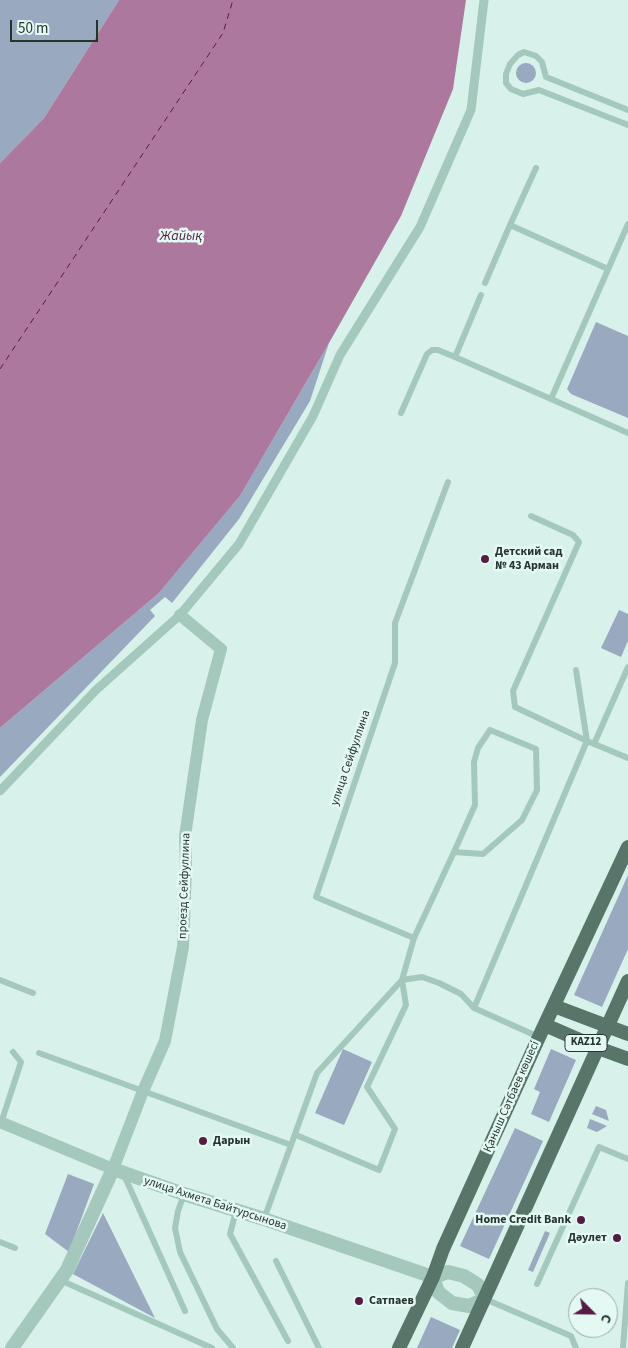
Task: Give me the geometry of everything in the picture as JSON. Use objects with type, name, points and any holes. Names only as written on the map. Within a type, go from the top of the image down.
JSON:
[{"type":"main road","name":"Қаныш Сәтбаев көшесі","points":[[399,1348],[433,1277],[542,1031],[628,847]]},
{"type":"main road","points":[[463,1348],[628,981]]},
{"type":"main road","name":"KAZ12","points":[[554,1006],[628,1034]]},
{"type":"main road","name":"KAZ12","points":[[542,1031],[628,1059]]},
{"type":"street","points":[[0,791],[96,690],[180,614],[239,544],[312,416],[340,355],[420,227],[471,110],[484,0]]},
{"type":"street","name":"проезд Сейфуллина","points":[[118,1171],[143,1091],[165,1041],[183,947],[186,869],[185,836],[202,720],[221,649],[180,614]]},
{"type":"street","name":"улица Ахмета Байтурсынова","points":[[1,1123],[118,1171],[433,1277]]},
{"type":"street","points":[[12,1348],[66,1270],[118,1171]]},
{"type":"street","points":[[448,1272],[464,1276],[478,1285],[485,1299],[470,1306],[452,1303],[438,1292],[433,1277],[448,1272]]},
{"type":"lane","points":[[628,110],[546,78],[542,62],[536,56],[524,52],[518,55],[510,64],[506,74],[506,83],[511,89],[523,94],[540,90],[628,125]]},
{"type":"lane","points":[[485,283],[536,168]]},
{"type":"lane","points":[[551,399],[628,224]]},
{"type":"lane","points":[[510,225],[608,269]]},
{"type":"lane","points":[[454,356],[480,295]]},
{"type":"lane","points":[[400,413],[427,354],[432,350],[438,350],[628,433]]},
{"type":"lane","name":"улица Сейфуллина","points":[[414,938],[316,897],[395,663],[395,623],[448,482]]},
{"type":"lane","points":[[531,516],[573,535],[579,542],[513,691],[515,707],[586,741],[628,758]]},
{"type":"lane","points":[[594,744],[628,668]]},
{"type":"lane","points":[[474,1008],[586,741],[576,670]]},
{"type":"lane","points":[[296,1135],[379,1170],[395,1129],[367,1087],[406,1005],[402,980],[414,938],[454,852],[476,805],[474,762],[478,748],[490,730],[536,749],[537,790],[522,820],[483,854],[454,852]]},
{"type":"lane","points":[[264,1220],[296,1135],[316,1073],[402,980],[422,977],[439,983],[461,994],[474,1008],[542,1031]]},
{"type":"lane","points":[[0,980],[33,993]]},
{"type":"lane","points":[[1,1123],[21,1062],[12,1052]]},
{"type":"lane","points":[[38,1053],[291,1145]]},
{"type":"lane","points":[[537,1284],[600,1147],[628,1159]]},
{"type":"lane","points":[[118,1171],[185,1311]]},
{"type":"lane","points":[[184,1194],[178,1211],[176,1228],[180,1252],[217,1329],[233,1348]]},
{"type":"lane","points":[[236,1211],[230,1234],[288,1341]]},
{"type":"lane","points":[[0,1242],[15,1248]]},
{"type":"lane","points":[[276,1261],[319,1348]]},
{"type":"lane","points":[[59,1280],[212,1348]]},
{"type":"lane","points":[[623,1348],[628,1284]]},
{"type":"lane","points":[[485,1299],[571,1336],[576,1348]]},
{"type":"shaded area","points":[[0,0],[119,0],[44,118],[0,163]]},
{"type":"shaded area","points":[[526,63],[533,66],[536,73],[533,80],[526,83],[519,80],[516,73],[519,66]]},
{"type":"shaded area","points":[[596,322],[628,336],[628,418],[571,394],[567,389]]},
{"type":"shaded area","points":[[329,343],[310,401],[239,519],[172,603],[165,597],[150,610],[155,616],[0,777],[0,728],[159,593],[240,496]]},
{"type":"shaded area","points":[[619,610],[628,614],[628,641],[621,657],[601,648]]},
{"type":"shaded area","points":[[628,875],[628,949],[602,1007],[574,995]]},
{"type":"shaded area","points":[[343,1049],[372,1062],[344,1125],[315,1113]]},
{"type":"shaded area","points":[[551,1049],[576,1060],[549,1122],[531,1114],[540,1092],[534,1089]]},
{"type":"shaded area","points":[[596,1106],[606,1110],[609,1121],[592,1114]]},
{"type":"shaded area","points":[[590,1119],[607,1126],[597,1132],[587,1128]]},
{"type":"shaded area","points":[[515,1128],[543,1141],[489,1259],[460,1246]]},
{"type":"shaded area","points":[[68,1174],[94,1184],[69,1252],[45,1234]]},
{"type":"shaded area","points":[[103,1213],[155,1318],[73,1274]]},
{"type":"shaded area","points":[[545,1231],[550,1233],[533,1272],[528,1270]]},
{"type":"shaded area","points":[[431,1317],[460,1330],[452,1348],[417,1348]]},
{"type":"water","name":"Жайық","points":[[119,0],[466,0],[453,89],[401,216],[240,496],[159,593],[0,728],[0,163],[44,118]]},
{"type":"ferry route","points":[[0,369],[223,33],[233,0]]},
{"type":"place","name":"Детский сад № 43 Арман","points":[[485,559]]},
{"type":"place","name":"Дарын","points":[[203,1141]]},
{"type":"place","name":"Home Credit Bank","points":[[581,1220]]},
{"type":"place","name":"Дәулет","points":[[617,1238]]},
{"type":"place","name":"Сатпаев","points":[[359,1301]]}]
